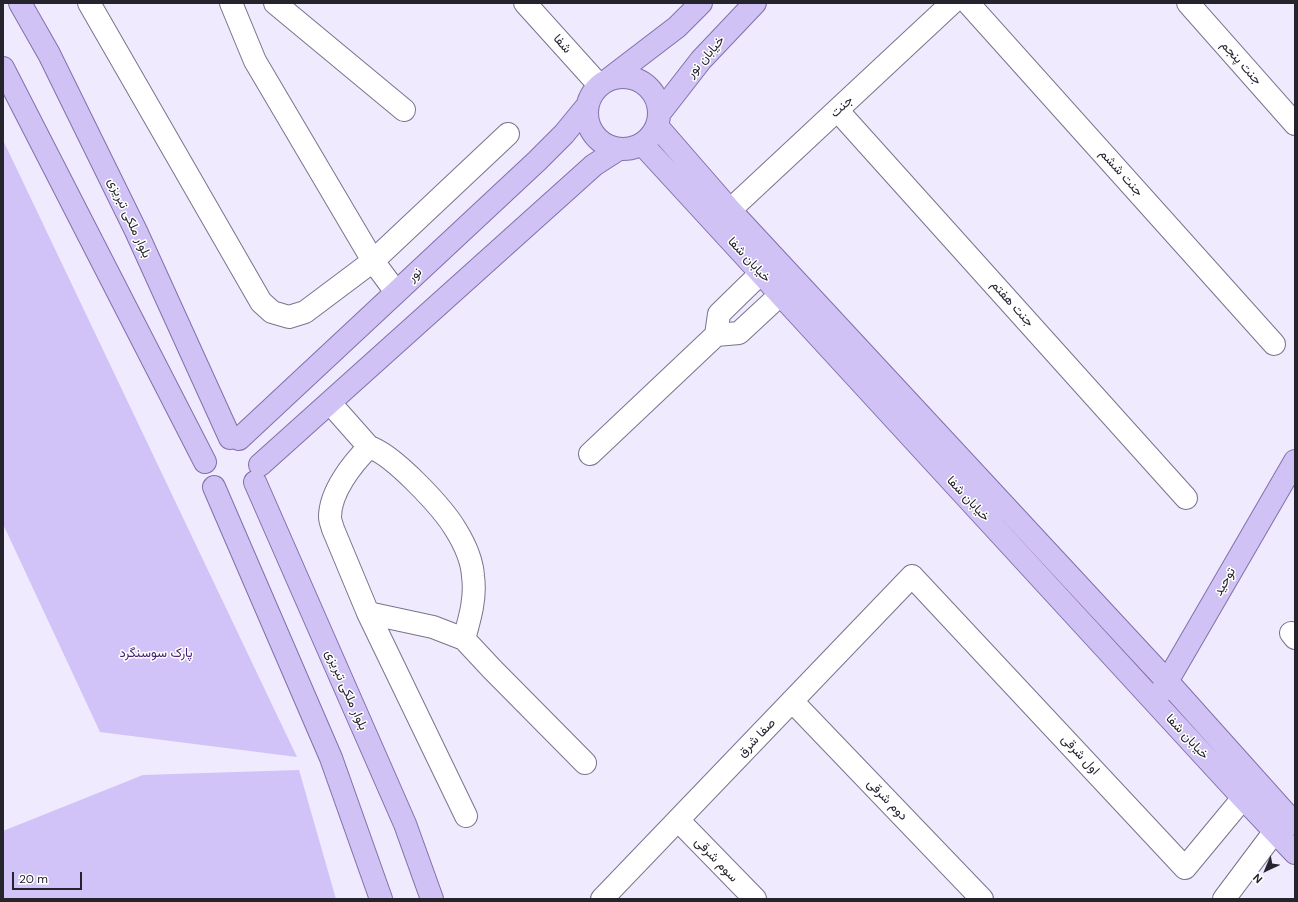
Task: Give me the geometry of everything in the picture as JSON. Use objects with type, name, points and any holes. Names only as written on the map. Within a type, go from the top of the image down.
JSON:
[{"type":"main road","name":"بلوار ملکى تبریزى","points":[[20,3],[49,54],[136,231],[234,439]]},
{"type":"main road","points":[[604,82],[621,76],[633,78],[644,83],[652,92],[658,102],[658,120],[651,136],[642,144],[631,149],[619,149],[607,146],[597,139],[590,129],[587,118],[587,106],[591,94],[604,82],[677,27],[701,3]]},
{"type":"main road","name":"خیابان نور","points":[[658,120],[701,60],[755,3]]},
{"type":"main road","points":[[3,68],[205,462]]},
{"type":"main road","name":"نور","points":[[234,439],[396,292],[537,161],[564,134],[587,106]]},
{"type":"main road","name":"خیابان شفا","points":[[658,120],[730,210],[1167,681],[1285,827],[1295,853]]},
{"type":"main road","name":"خیابان شفا","points":[[642,144],[1243,798],[1285,827]]},
{"type":"main road","points":[[214,487],[222,492],[231,494],[240,493],[248,489],[257,474],[330,403],[594,165],[619,149]]},
{"type":"main road","points":[[257,474],[258,456],[254,449],[247,443],[234,439],[221,441],[213,446],[208,453],[205,462],[205,471],[208,479],[214,487],[331,758],[381,899]]},
{"type":"main road","name":"توحید","points":[[1155,702],[1295,461]]},
{"type":"main road","name":"بلوار ملکى تبریزى","points":[[257,474],[405,824],[432,899]]},
{"type":"street","points":[[89,3],[261,302],[272,312],[289,317],[305,312],[373,261],[508,134]]},
{"type":"street","points":[[231,3],[255,62],[373,261],[396,292]]},
{"type":"street","points":[[275,3],[404,110]]},
{"type":"street","name":"شفا","points":[[525,3],[604,82]]},
{"type":"street","name":"جنت","points":[[730,210],[952,3]]},
{"type":"street","name":"جنت ششم","points":[[968,3],[1274,344]]},
{"type":"street","name":"جنت پنجم","points":[[1188,3],[1295,124]]},
{"type":"street","name":"جنت هفتم","points":[[838,110],[1186,498]]},
{"type":"street","points":[[716,335],[719,314],[761,273]]},
{"type":"street","points":[[590,454],[716,335],[739,332],[781,294]]},
{"type":"street","points":[[330,403],[368,447],[375,449],[389,458],[427,494],[459,535],[467,552],[474,576],[474,603],[464,639]]},
{"type":"street","points":[[368,447],[352,465],[342,480],[332,506],[330,518],[368,613],[466,816]]},
{"type":"street","name":"صفا شرق","points":[[602,899],[912,576]]},
{"type":"street","name":"اول شرقی","points":[[912,576],[1185,868],[1243,798]]},
{"type":"street","points":[[368,613],[433,626],[464,639],[492,670],[585,763]]},
{"type":"street","name":"دوم شرقی","points":[[792,701],[982,899]]},
{"type":"street","name":"سوم شرقی","points":[[678,820],[755,899]]},
{"type":"street","points":[[1224,899],[1285,827]]},
{"type":"green space","name":"پارک سوسنگرد","points":[[3,140],[297,757],[100,732],[3,524]]},
{"type":"green space","points":[[299,770],[336,899],[3,899],[3,831],[143,775]]}]
